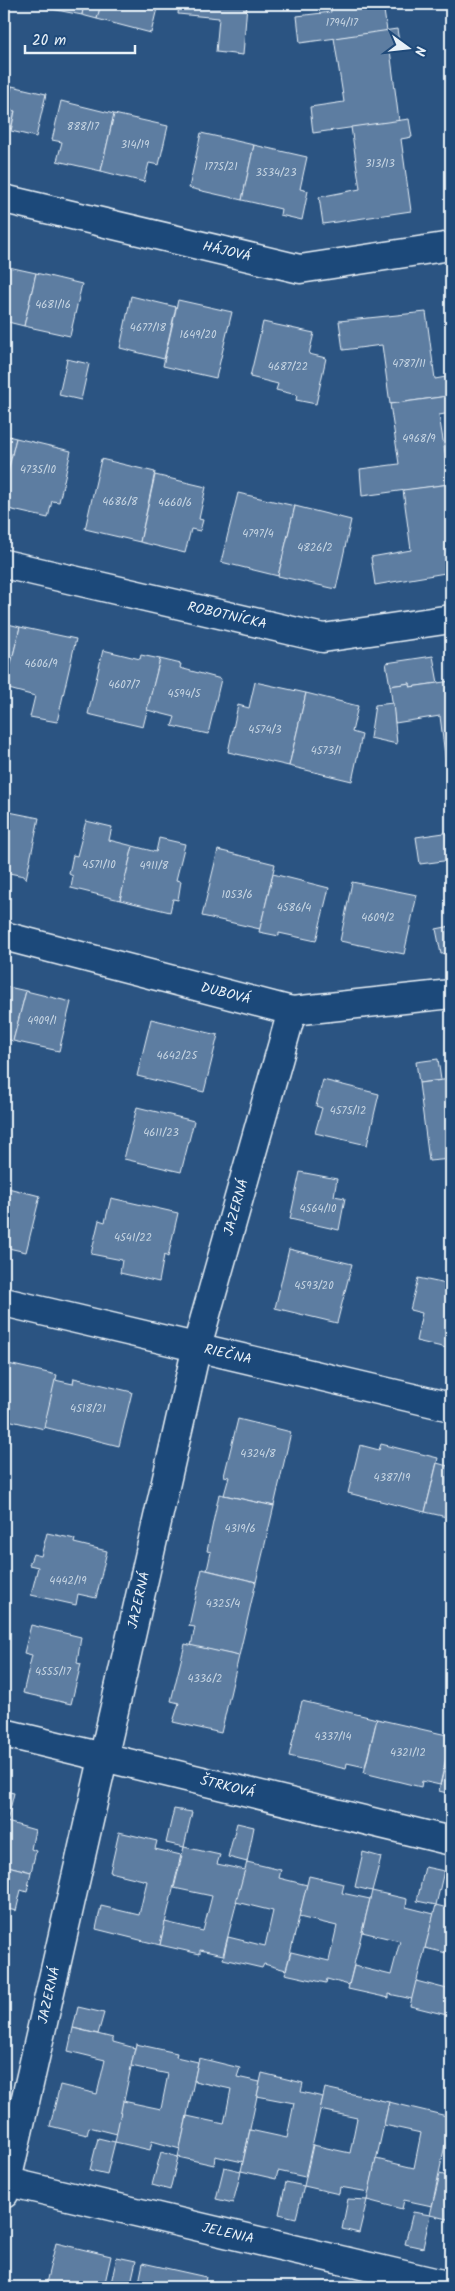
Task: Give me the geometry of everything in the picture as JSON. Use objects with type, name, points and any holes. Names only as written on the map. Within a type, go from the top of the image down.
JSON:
[{"type":"street","name":"HÁJOVÁ","points":[[4,199],[300,269],[451,246]]},
{"type":"street","name":"ROBOTNÍCKA","points":[[4,564],[322,638],[451,619]]},
{"type":"street","name":"DUBOVÁ","points":[[4,936],[292,1011],[451,994]]},
{"type":"street","name":"JAZERNÁ","points":[[5,2185],[197,1346],[292,1011]]},
{"type":"street","name":"RIEČNA","points":[[4,1302],[197,1346],[451,1408]]},
{"type":"street","name":"ŠTRKOVÁ","points":[[4,1733],[451,1841]]},
{"type":"street","name":"JELENIA","points":[[5,2185],[451,2286]]},
{"type":"building","points":[[26,4],[84,4],[82,15]]},
{"type":"building","points":[[84,4],[101,4],[97,19],[82,15]]},
{"type":"building","points":[[101,4],[158,4],[151,33],[97,19]]},
{"type":"building","points":[[179,4],[247,4],[243,55],[216,52],[219,18],[178,14]]},
{"type":"building","points":[[330,4],[383,4],[387,31],[300,43],[297,16],[331,12]]},
{"type":"building","points":[[397,29],[400,48],[390,50],[399,121],[313,133],[310,107],[344,102],[334,38]]},
{"type":"building","points":[[4,84],[12,86],[6,109],[15,111],[11,129],[4,127]]},
{"type":"building","points":[[12,86],[46,94],[36,137],[11,131],[15,111],[6,109]]},
{"type":"building","points":[[61,101],[114,114],[101,171],[57,161],[62,142],[52,140]]},
{"type":"building","points":[[114,114],[168,126],[159,165],[149,163],[144,182],[101,171]]},
{"type":"building","points":[[409,119],[412,137],[401,139],[411,211],[323,224],[319,197],[360,189],[351,127]]},
{"type":"building","points":[[201,133],[254,145],[242,200],[189,188]]},
{"type":"building","points":[[254,145],[307,157],[300,189],[308,191],[302,220],[280,215],[281,209],[242,200]]},
{"type":"building","points":[[4,266],[36,273],[24,326],[4,321]]},
{"type":"building","points":[[36,273],[82,284],[70,336],[24,326]]},
{"type":"building","points":[[131,296],[176,307],[164,359],[120,348]]},
{"type":"building","points":[[178,300],[232,312],[216,378],[163,366]]},
{"type":"building","points":[[426,312],[435,379],[446,377],[448,396],[390,404],[382,345],[343,350],[339,321]]},
{"type":"building","points":[[263,322],[314,333],[309,354],[326,358],[316,404],[296,400],[297,395],[276,390],[278,384],[250,377]]},
{"type":"building","points":[[67,359],[89,364],[81,400],[59,395]]},
{"type":"building","points":[[448,396],[451,413],[439,415],[450,484],[362,496],[360,469],[399,464],[390,404]]},
{"type":"building","points":[[4,435],[16,438],[4,488]]},
{"type":"building","points":[[16,438],[71,451],[59,502],[52,501],[48,518],[4,508],[4,488]]},
{"type":"building","points":[[101,459],[155,472],[140,542],[85,529]]},
{"type":"building","points":[[155,475],[206,487],[199,519],[203,520],[200,531],[191,529],[185,553],[140,542]]},
{"type":"building","points":[[450,484],[451,572],[375,585],[371,557],[411,550],[403,490]]},
{"type":"building","points":[[238,493],[295,506],[278,576],[221,562]]},
{"type":"building","points":[[295,506],[351,520],[336,589],[278,576]]},
{"type":"building","points":[[4,623],[20,627],[5,688],[4,688]]},
{"type":"building","points":[[20,627],[76,639],[57,722],[30,717],[35,696],[5,688]]},
{"type":"building","points":[[103,650],[140,659],[141,655],[160,659],[143,727],[88,714]]},
{"type":"building","points":[[433,656],[438,683],[410,687],[410,683],[390,686],[386,663]]},
{"type":"building","points":[[160,659],[181,664],[180,668],[221,679],[208,734],[172,726],[175,717],[147,710]]},
{"type":"building","points":[[451,681],[451,770],[447,771],[440,716],[395,723],[390,686],[410,683],[410,687]]},
{"type":"building","points":[[255,682],[306,693],[289,766],[228,752],[238,705],[249,708]]},
{"type":"building","points":[[306,693],[358,706],[352,732],[362,735],[352,781],[289,766]]},
{"type":"building","points":[[393,703],[397,744],[370,738],[375,705]]},
{"type":"building","points":[[4,811],[39,818],[26,879],[24,876],[4,872]]},
{"type":"building","points":[[86,821],[112,827],[109,840],[133,846],[120,900],[71,888],[73,876],[69,874],[73,855],[77,856]]},
{"type":"building","points":[[451,832],[451,860],[420,864],[416,837]]},
{"type":"building","points":[[159,838],[185,844],[176,880],[181,881],[178,900],[173,899],[170,912],[120,900],[133,846],[156,852]]},
{"type":"building","points":[[218,850],[275,864],[260,929],[202,916]]},
{"type":"building","points":[[273,874],[329,888],[316,941],[279,933],[279,936],[259,932]]},
{"type":"building","points":[[352,882],[417,895],[404,954],[340,941]]},
{"type":"building","points":[[451,926],[451,953],[441,954],[436,929]]},
{"type":"building","points":[[4,986],[26,991],[13,1041],[4,1038]]},
{"type":"building","points":[[26,991],[71,1002],[59,1051],[13,1041]]},
{"type":"building","points":[[151,1019],[218,1035],[204,1092],[137,1076]]},
{"type":"building","points":[[438,1059],[441,1080],[419,1083],[416,1062]]},
{"type":"building","points":[[451,1079],[451,1159],[429,1161],[419,1083]]},
{"type":"building","points":[[323,1080],[379,1094],[367,1145],[315,1133],[322,1108],[316,1106]]},
{"type":"building","points":[[137,1107],[194,1121],[181,1172],[124,1159]]},
{"type":"building","points":[[300,1172],[337,1179],[334,1196],[345,1198],[339,1230],[290,1219]]},
{"type":"building","points":[[4,1187],[40,1196],[26,1252],[4,1247]]},
{"type":"building","points":[[111,1198],[178,1213],[168,1257],[164,1255],[159,1282],[120,1273],[122,1260],[91,1254],[99,1220],[105,1222]]},
{"type":"building","points":[[289,1249],[352,1264],[337,1323],[275,1308]]},
{"type":"building","points":[[418,1278],[451,1285],[451,1349],[416,1341],[422,1313],[410,1310]]},
{"type":"building","points":[[4,1363],[57,1375],[44,1429],[4,1419]]},
{"type":"building","points":[[74,1378],[132,1392],[119,1446],[44,1427],[55,1380],[73,1384]]},
{"type":"building","points":[[238,1419],[291,1432],[274,1506],[224,1495],[229,1477],[224,1476]]},
{"type":"building","points":[[381,1444],[438,1458],[425,1512],[348,1493],[360,1445],[379,1450]]},
{"type":"building","points":[[437,1463],[451,1467],[451,1518],[425,1512]]},
{"type":"building","points":[[219,1494],[274,1506],[256,1582],[207,1570],[211,1552],[207,1551]]},
{"type":"building","points":[[47,1533],[75,1539],[74,1543],[107,1551],[96,1598],[78,1594],[76,1605],[31,1595],[38,1567],[29,1565],[33,1554],[41,1556]]},
{"type":"building","points":[[202,1569],[256,1582],[239,1656],[191,1646],[195,1627],[189,1626]]},
{"type":"building","points":[[31,1625],[81,1637],[77,1663],[81,1664],[71,1704],[23,1693],[32,1655],[24,1653]]},
{"type":"building","points":[[185,1644],[239,1656],[221,1733],[173,1722],[179,1703],[171,1701]]},
{"type":"building","points":[[302,1701],[377,1719],[365,1767],[347,1763],[346,1769],[289,1756]]},
{"type":"building","points":[[377,1719],[451,1736],[440,1785],[422,1781],[421,1787],[364,1773]]},
{"type":"building","points":[[451,1740],[451,1794],[439,1791]]},
{"type":"building","points":[[4,1791],[14,1793],[7,1822],[35,1830],[31,1849],[36,1851],[31,1872],[4,1865]]},
{"type":"building","points":[[174,1809],[192,1812],[184,1847],[166,1843]]},
{"type":"building","points":[[237,1823],[254,1827],[247,1862],[228,1857]]},
{"type":"building","points":[[119,1832],[157,1841],[155,1849],[181,1855],[160,1945],[96,1929],[101,1906],[139,1915],[147,1881],[110,1872]]},
{"type":"building","points":[[184,1847],[220,1855],[217,1864],[245,1870],[223,1955],[200,1950],[200,1954],[160,1945],[165,1922],[203,1931],[212,1896],[174,1888]]},
{"type":"building","points":[[363,1852],[381,1857],[372,1891],[355,1887]]},
{"type":"building","points":[[247,1862],[281,1870],[279,1878],[307,1885],[286,1970],[264,1964],[262,1968],[223,1959],[228,1937],[265,1946],[273,1911],[236,1902]]},
{"type":"building","points":[[4,1865],[31,1872],[27,1892],[21,1890],[16,1911],[4,1908]]},
{"type":"building","points":[[425,1867],[444,1871],[436,1905],[417,1901]]},
{"type":"building","points":[[309,1876],[344,1884],[342,1893],[370,1899],[349,1985],[327,1979],[326,1983],[285,1974],[291,1952],[329,1961],[337,1926],[299,1917]]},
{"type":"building","points":[[372,1891],[407,1899],[406,1907],[434,1914],[412,1999],[389,1994],[389,1998],[348,1989],[354,1966],[391,1975],[400,1941],[362,1932]]},
{"type":"building","points":[[436,1905],[451,1909],[451,1954],[425,1948]]},
{"type":"building","points":[[416,1981],[451,1990],[451,2016],[410,2006]]},
{"type":"building","points":[[78,2007],[104,2013],[98,2034],[73,2028]]},
{"type":"building","points":[[73,2028],[113,2038],[113,2042],[135,2048],[117,2134],[89,2127],[87,2135],[50,2126],[60,2085],[97,2094],[105,2060],[68,2051]]},
{"type":"building","points":[[136,2044],[177,2053],[176,2057],[198,2062],[180,2149],[152,2141],[150,2150],[115,2142],[123,2101],[161,2109],[168,2074],[131,2066]]},
{"type":"building","points":[[199,2058],[240,2068],[237,2077],[260,2082],[243,2162],[215,2156],[214,2165],[178,2157],[187,2116],[224,2124],[231,2089],[194,2081]]},
{"type":"building","points":[[262,2073],[303,2083],[301,2092],[323,2097],[305,2177],[278,2171],[276,2179],[241,2171],[250,2130],[287,2138],[294,2103],[257,2096]]},
{"type":"building","points":[[325,2088],[389,2102],[369,2192],[340,2187],[339,2194],[304,2186],[313,2145],[350,2153],[357,2118],[320,2110]]},
{"type":"building","points":[[389,2102],[451,2117],[432,2206],[404,2200],[402,2209],[367,2200],[376,2159],[414,2168],[421,2133],[384,2125]]},
{"type":"building","points":[[98,2138],[115,2142],[107,2174],[90,2170]]},
{"type":"building","points":[[161,2152],[178,2157],[170,2190],[152,2185]]},
{"type":"building","points":[[224,2167],[241,2171],[233,2203],[216,2199]]},
{"type":"building","points":[[440,2174],[451,2177],[451,2220],[430,2215]]},
{"type":"building","points":[[286,2182],[304,2186],[296,2218],[279,2214]]},
{"type":"building","points":[[348,2199],[367,2200],[359,2233],[342,2229]]},
{"type":"building","points":[[413,2212],[430,2215],[423,2248],[405,2244]]},
{"type":"building","points":[[56,2243],[111,2256],[104,2287],[45,2287]]},
{"type":"building","points":[[117,2257],[136,2261],[130,2287],[110,2287]]},
{"type":"building","points":[[143,2263],[206,2277],[204,2287],[138,2287]]}]
